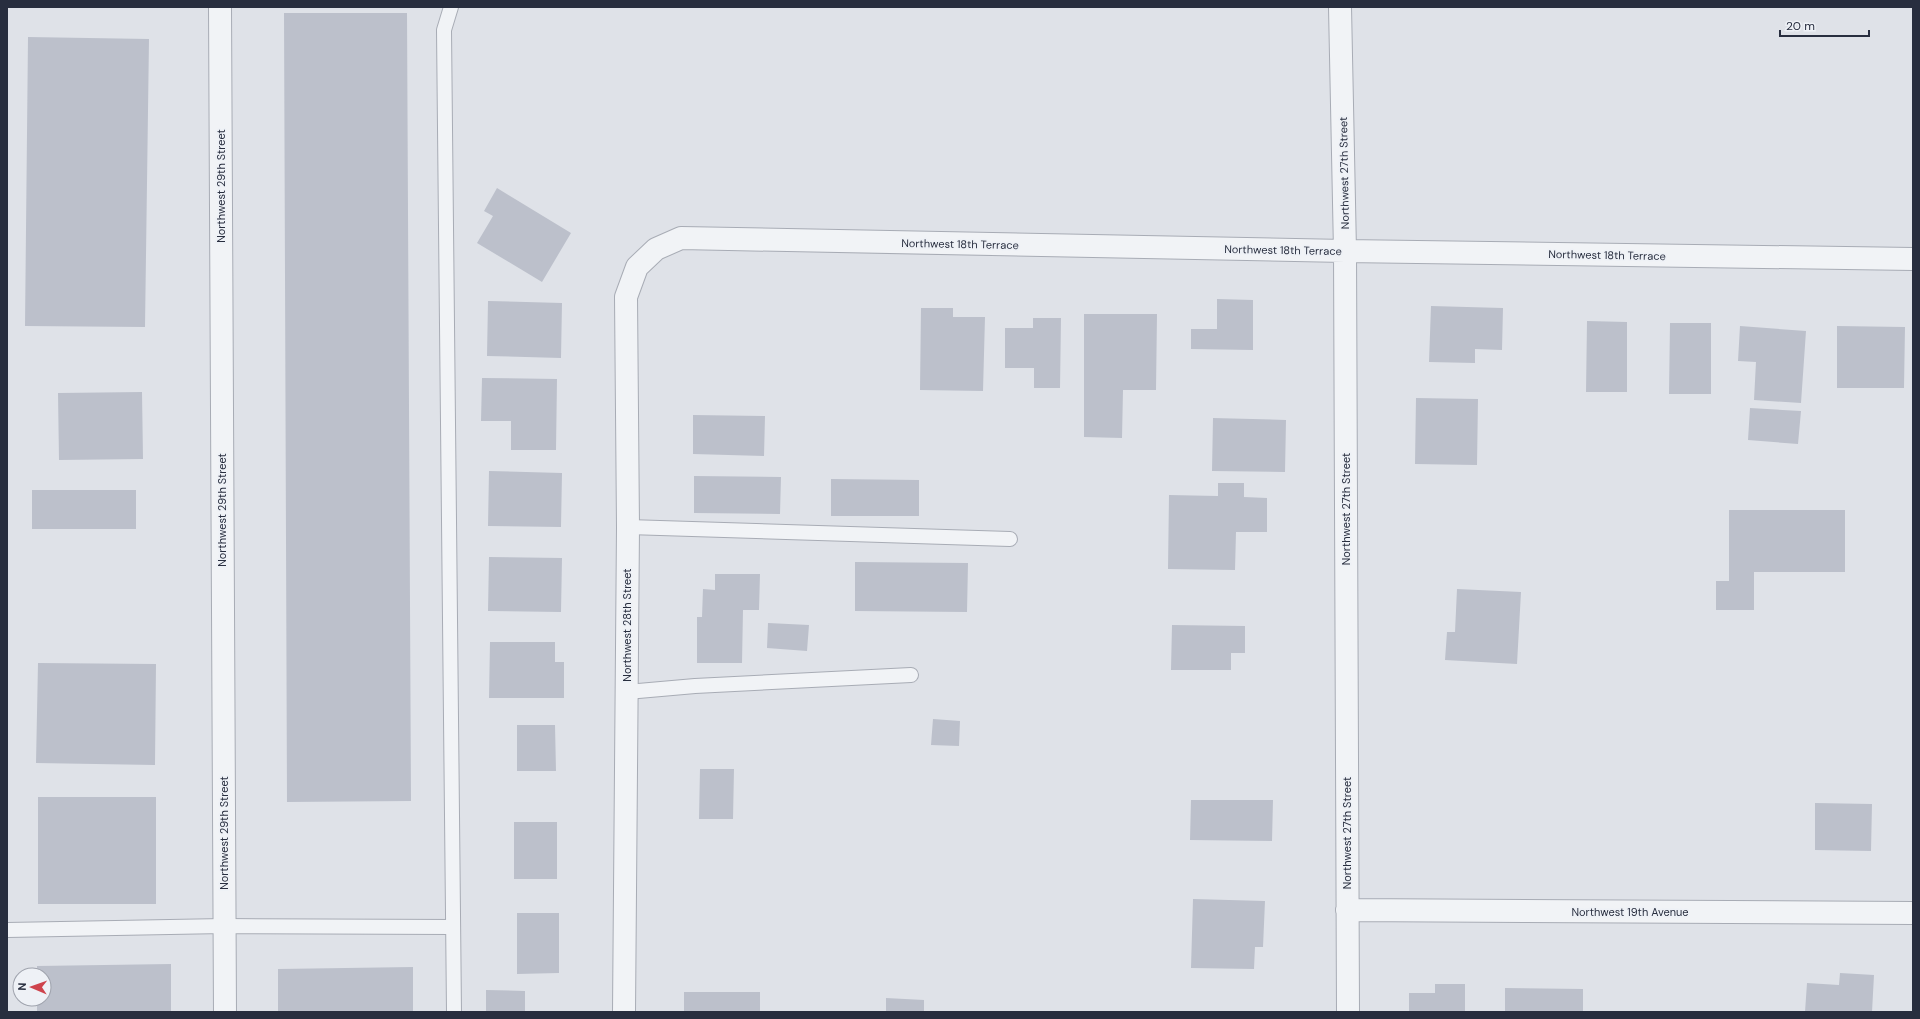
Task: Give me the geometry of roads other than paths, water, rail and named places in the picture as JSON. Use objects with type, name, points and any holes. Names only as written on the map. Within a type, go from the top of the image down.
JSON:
[{"type":"street","name":"Northwest 29th Street","points":[[220,7],[225,1012]]},
{"type":"street","name":"Northwest 27th Street","points":[[1340,7],[1345,251],[1348,1012]]},
{"type":"street","name":"Northwest 18th Terrace","points":[[656,249],[681,238],[1345,251],[1913,259]]},
{"type":"street","name":"Northwest 28th Street","points":[[624,1012],[628,527],[626,297],[637,267],[656,249]]},
{"type":"street","name":"Northwest 19th Avenue","points":[[1347,910],[1913,913]]},
{"type":"lane","points":[[451,7],[444,30],[454,1012]]},
{"type":"lane","points":[[628,527],[1010,539]]},
{"type":"lane","points":[[627,692],[695,686],[911,675]]},
{"type":"lane","points":[[7,930],[224,926],[453,927]]}]
